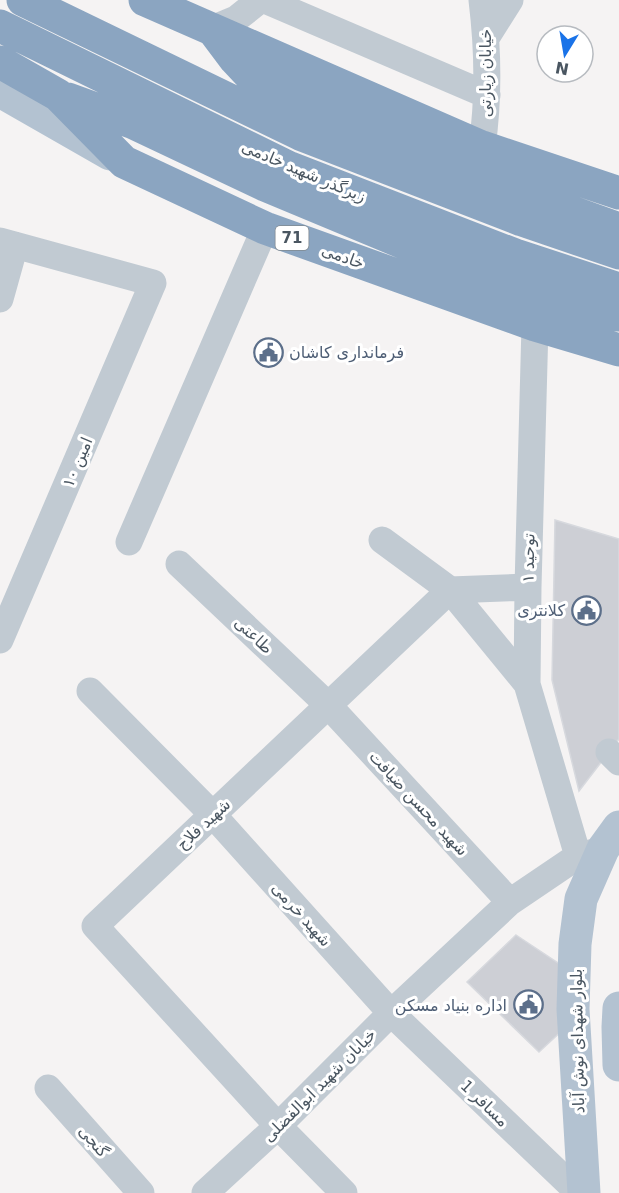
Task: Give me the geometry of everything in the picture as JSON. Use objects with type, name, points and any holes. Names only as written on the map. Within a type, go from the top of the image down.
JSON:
[{"type":"highway","name":"زیرگذر شهید خادمی","points":[[23,0],[300,134],[522,220],[619,253]]},
{"type":"highway","points":[[145,0],[482,147],[619,193]]},
{"type":"highway","name":"زیرگذر شهید خادمی","points":[[0,26],[290,168],[514,255],[619,289]]},
{"type":"highway","points":[[212,29],[250,75],[378,136],[519,193],[619,229]]},
{"type":"highway","name":"خادمی","points":[[0,62],[58,95],[124,162],[265,228],[535,325],[619,350]]},
{"type":"highway","points":[[58,95],[134,123],[265,185],[469,270],[588,313],[619,315]]},
{"type":"main road","points":[[0,91],[124,162]]},
{"type":"main road","name":"بلوار شهدای نوش آباد","points":[[582,1193],[573,1009],[575,944],[581,898],[600,844]]},
{"type":"main road","points":[[619,1009],[619,1065]]},
{"type":"street","points":[[212,29],[236,19],[262,0],[487,95]]},
{"type":"street","name":"خیابان زیارتی","points":[[482,0],[486,38],[487,95],[482,147]]},
{"type":"street","points":[[486,38],[510,0]]},
{"type":"street","points":[[129,542],[265,228]]},
{"type":"street","points":[[0,299],[7,243]]},
{"type":"street","name":"امین ۱۰","points":[[0,640],[153,284],[7,243]]},
{"type":"street","name":"توحید ۱","points":[[535,325],[527,684],[600,844]]},
{"type":"street","points":[[382,540],[450,590],[527,684]]},
{"type":"street","name":"طاعتی","points":[[179,564],[328,705]]},
{"type":"street","points":[[450,590],[528,588]]},
{"type":"street","name":"شهید فلاح","points":[[278,1125],[95,926],[450,590]]},
{"type":"street","name":"شهید خرمی","points":[[90,691],[213,815],[391,1013]]},
{"type":"street","name":"شهید محسن ضیافت","points":[[328,705],[510,902]]},
{"type":"street","name":"خیابان شهید ابوالفضلی","points":[[205,1193],[278,1125],[391,1013],[510,902],[600,844]]},
{"type":"street","name":"مسافر 1","points":[[391,1013],[582,1193]]},
{"type":"street","name":"گنجی","points":[[48,1088],[141,1193]]},
{"type":"street","points":[[278,1125],[344,1193]]},
{"type":"building","name":"کلانتری","points":[[555,520],[619,539],[619,739],[579,791],[552,680]]},
{"type":"building","name":"اداره بنیاد مسکن","points":[[516,935],[564,967],[566,1027],[539,1052],[467,982]]},
{"type":"place","name":"فرمانداری کاشان","points":[[268,352]]},
{"type":"place","name":"کلانتری","points":[[586,610]]},
{"type":"place","name":"اداره بنیاد مسکن","points":[[528,1005]]}]
